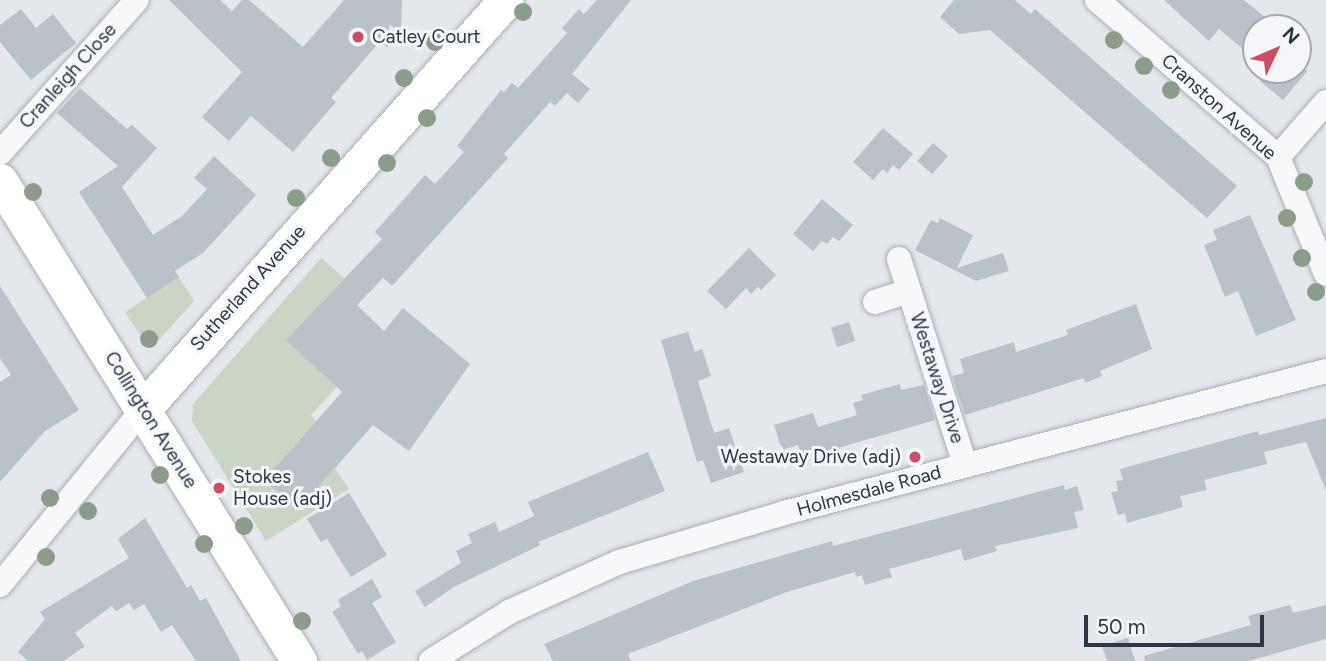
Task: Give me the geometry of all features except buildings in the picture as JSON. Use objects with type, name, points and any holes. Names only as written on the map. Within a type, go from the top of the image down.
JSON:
[{"type":"main road","name":"Sutherland Avenue","points":[[144,408],[506,0]]},
{"type":"main road","name":"Collington Avenue","points":[[0,181],[144,408],[299,661]]},
{"type":"street","name":"Cranleigh Close","points":[[0,153],[137,0]]},
{"type":"street","name":"Cranston Avenue","points":[[1097,0],[1278,157],[1326,274]]},
{"type":"street","points":[[1278,157],[1326,102]]},
{"type":"street","name":"Westaway Drive","points":[[899,259],[965,465]]},
{"type":"street","name":"Westaway Drive","points":[[875,302],[909,291]]},
{"type":"street","name":"Holmesdale Road","points":[[431,661],[509,612],[619,562],[965,465],[1326,371]]},
{"type":"street","name":"Sutherland Avenue","points":[[0,585],[8,558],[144,408]]},
{"type":"green space","points":[[321,258],[344,278],[287,340],[337,387],[311,415],[316,421],[264,480],[298,510],[335,468],[349,489],[266,541],[192,421],[193,404]]},
{"type":"green space","points":[[179,277],[194,301],[159,340],[145,342],[125,312]]},
{"type":"place","name":"Catley Court","points":[[358,37]]},
{"type":"place","name":"Westaway Drive (adj)","points":[[915,457]]},
{"type":"place","name":"Stokes House (adj)","points":[[219,488]]}]
